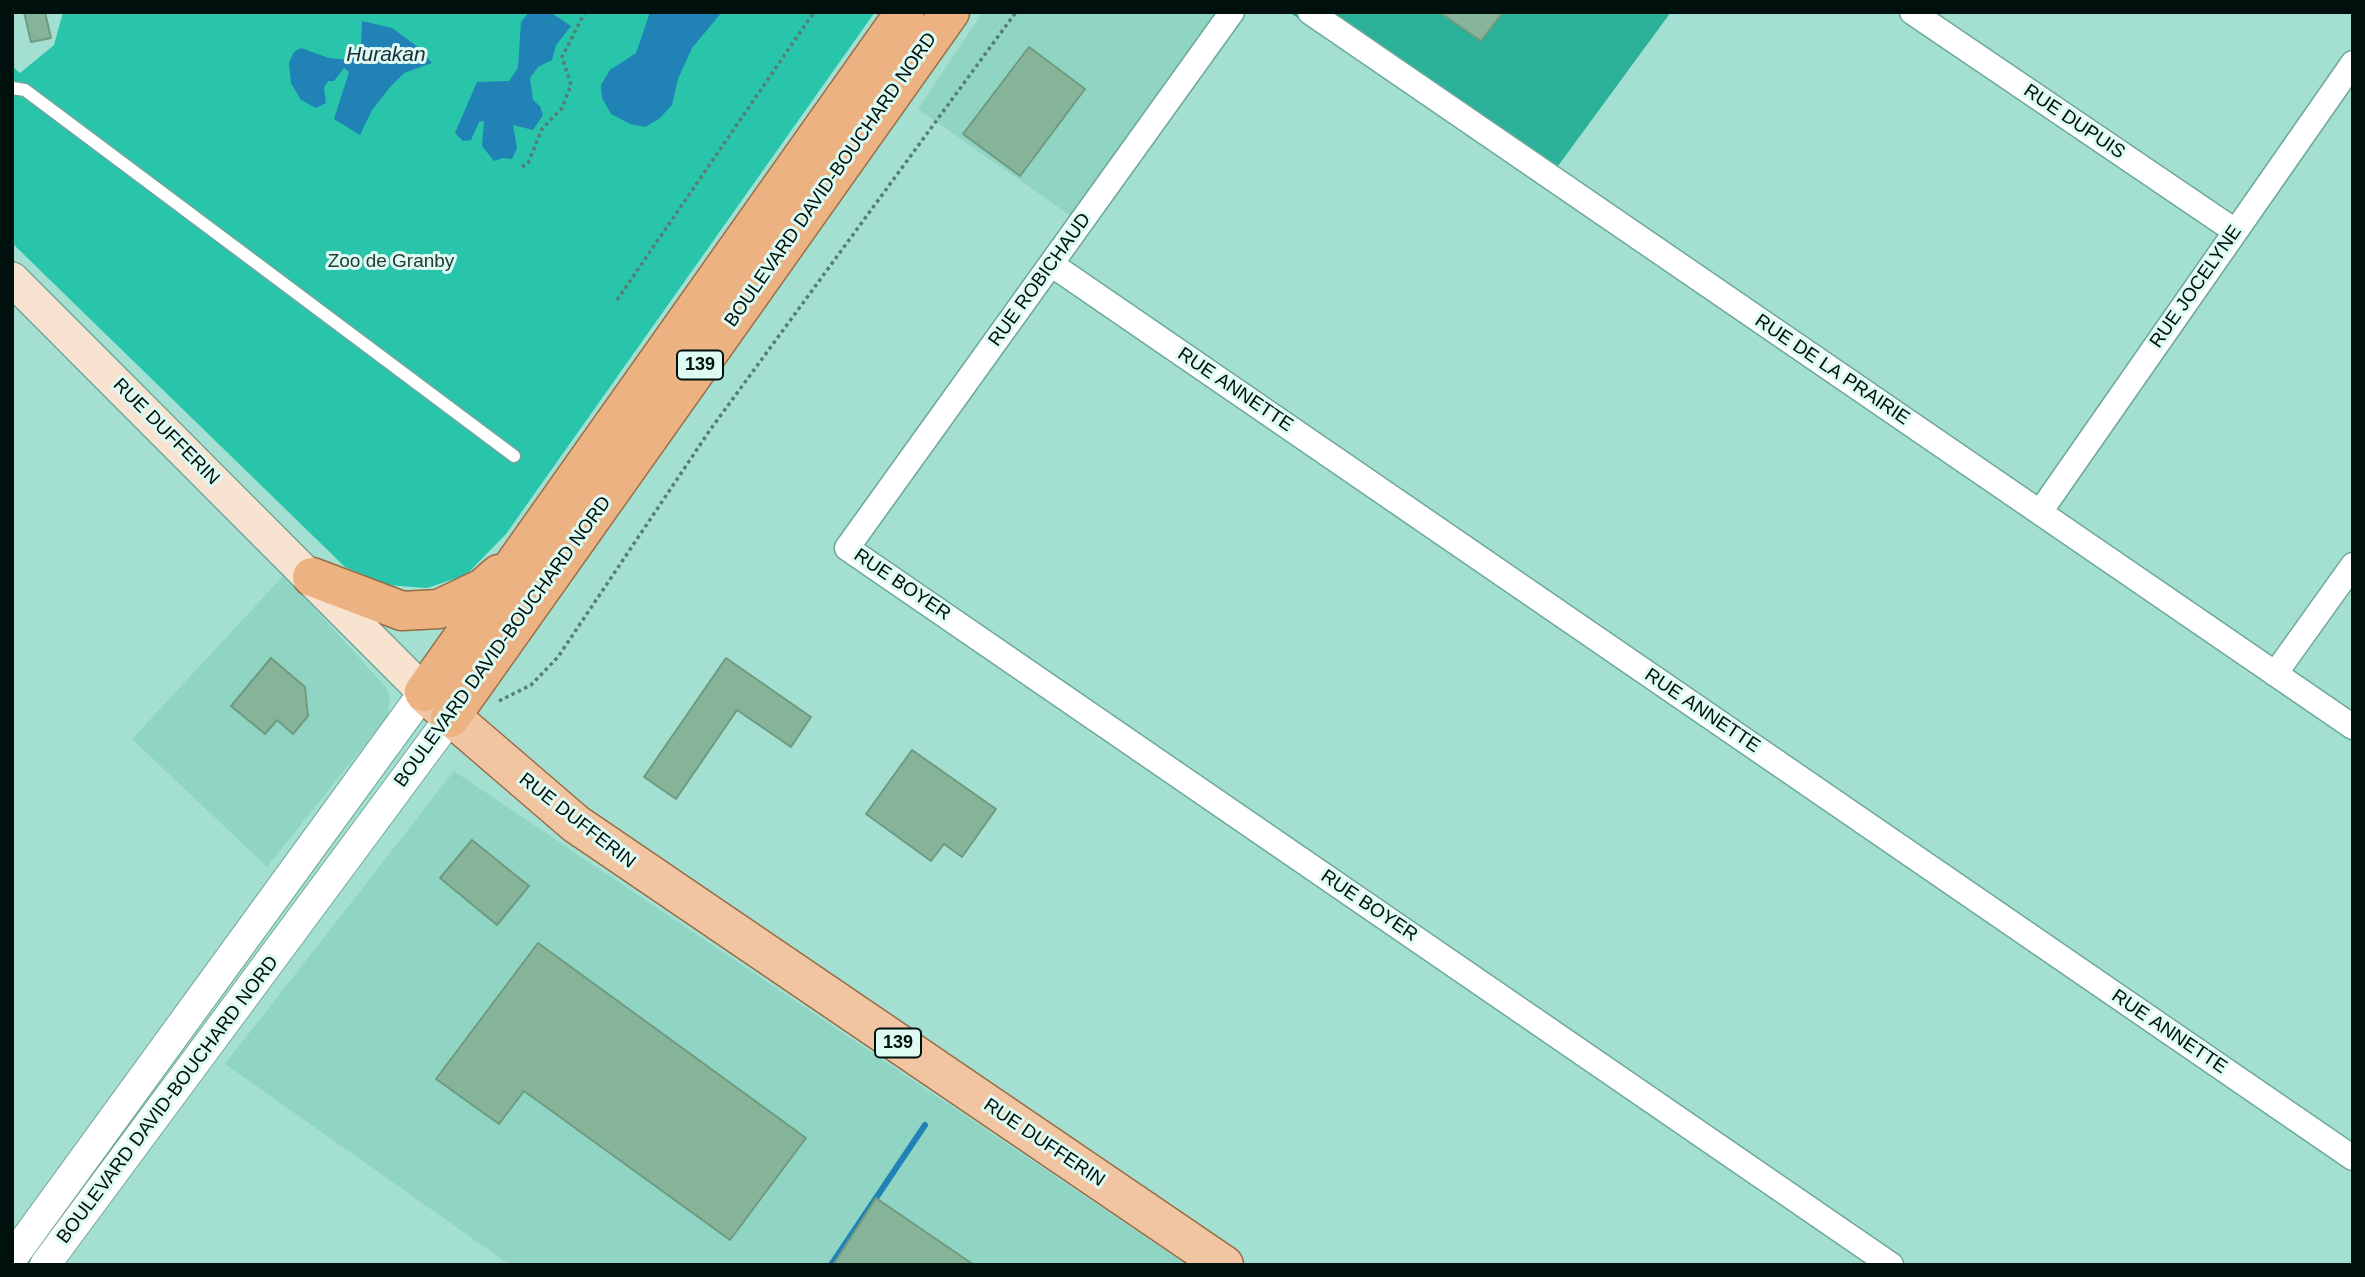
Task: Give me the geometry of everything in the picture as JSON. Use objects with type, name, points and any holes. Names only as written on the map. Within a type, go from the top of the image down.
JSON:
[{"type":"highway","name":"BOULEVARD DAVID-BOUCHARD NORD","points":[[437,705],[526,549],[905,12]]},
{"type":"highway","name":"BOULEVARD DAVID-BOUCHARD NORD","points":[[437,705],[799,225],[950,12]]},
{"type":"highway","points":[[312,577],[402,611],[439,610],[484,588],[526,549]]},
{"type":"main road","name":"RUE DUFFERIN","points":[[12,279],[437,705],[572,821],[653,879],[1224,1265]]},
{"type":"street","name":"RUE ROBICHAUD","points":[[847,548],[1232,12]]},
{"type":"street","name":"RUE DE LA PRAIRIE","points":[[1310,12],[2353,727]]},
{"type":"street","name":"RUE DUPUIS","points":[[1912,12],[2235,231]]},
{"type":"street","name":"RUE JOCELYNE","points":[[2040,512],[2353,63]]},
{"type":"street","name":"RUE ANNETTE","points":[[1051,264],[2353,1158]]},
{"type":"street","name":"RUE BOYER","points":[[847,548],[1891,1265]]},
{"type":"street","points":[[2275,674],[2353,565]]},
{"type":"street","name":"BOULEVARD DAVID-BOUCHARD NORD","points":[[12,1258],[437,705]]},
{"type":"street","name":"BOULEVARD DAVID-BOUCHARD NORD","points":[[45,1265],[437,705]]},
{"type":"lane","points":[[799,225],[884,82]]},
{"type":"lane","points":[[12,88],[24,90],[514,456]]},
{"type":"path","points":[[579,24],[583,12]]},
{"type":"path","points":[[522,167],[528,163],[541,129],[562,108],[570,85],[562,57],[583,12]]},
{"type":"path","points":[[617,300],[814,12]]},
{"type":"path","points":[[490,706],[531,685],[558,657],[710,430],[1016,12]]},
{"type":"shaded area","points":[[983,12],[1216,12],[1071,216],[918,109]]},
{"type":"shaded area","points":[[1289,12],[1671,12],[1544,185]]},
{"type":"shaded area","points":[[284,575],[386,687],[390,697],[388,716],[267,867],[132,739]]},
{"type":"shaded area","points":[[454,771],[1187,1265],[510,1265],[225,1064]]},
{"type":"green space","name":"Zoo de Granby","points":[[63,12],[875,12],[506,534],[466,575],[427,588],[387,585],[345,567],[12,243],[12,66],[20,73],[54,45]]},
{"type":"water","name":"Hurakan","points":[[529,12],[550,12],[571,26],[556,45],[552,60],[538,67],[530,78],[533,100],[540,106],[543,115],[533,130],[513,125],[517,148],[512,159],[494,161],[482,146],[484,121],[479,122],[471,140],[463,141],[455,133],[477,82],[509,81],[518,68],[521,22]]},
{"type":"water","points":[[650,12],[722,12],[692,48],[678,79],[672,105],[659,119],[645,127],[630,124],[611,114],[602,98],[601,85],[610,70],[636,53]]},
{"type":"water","name":"Hurakan","points":[[362,21],[392,28],[418,47],[432,63],[404,73],[390,87],[372,110],[360,135],[334,119],[349,72],[344,68],[334,81],[328,81],[324,88],[326,103],[316,108],[301,100],[291,83],[289,62],[294,52],[301,48],[329,58],[350,60],[361,47]]},
{"type":"building","points":[[24,12],[45,12],[51,38],[31,42]]},
{"type":"building","points":[[1439,12],[1503,12],[1481,41]]},
{"type":"building","points":[[1029,47],[1085,89],[1020,176],[963,134]]},
{"type":"building","points":[[271,658],[305,687],[308,716],[293,734],[277,720],[265,734],[231,706]]},
{"type":"building","points":[[726,658],[811,717],[791,747],[737,710],[676,799],[644,777]]},
{"type":"building","points":[[912,750],[996,809],[962,857],[944,844],[931,861],[866,814]]},
{"type":"building","points":[[472,840],[529,886],[497,925],[440,878]]},
{"type":"building","points":[[538,943],[806,1138],[730,1240],[524,1091],[499,1124],[436,1079]]},
{"type":"building","points":[[876,1198],[974,1265],[833,1265]]},
{"type":"waterway","points":[[831,1265],[925,1125]]}]
